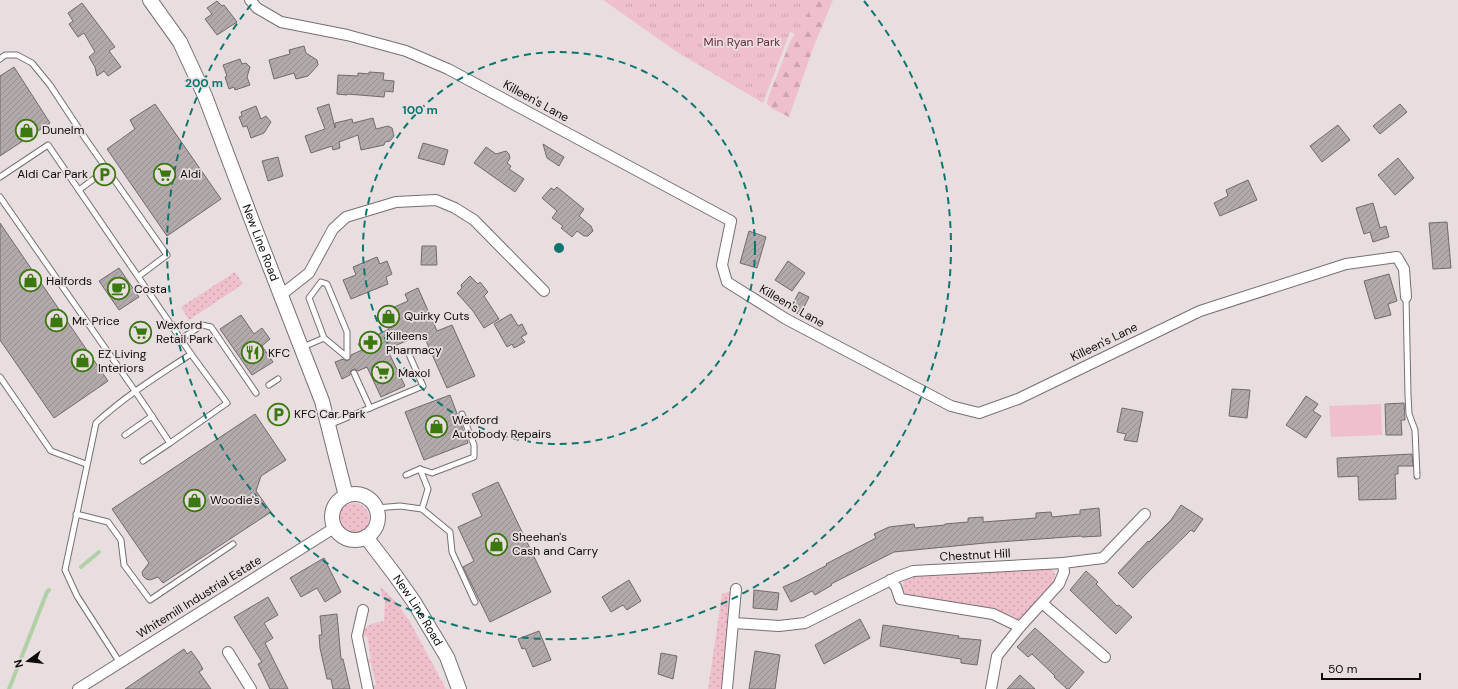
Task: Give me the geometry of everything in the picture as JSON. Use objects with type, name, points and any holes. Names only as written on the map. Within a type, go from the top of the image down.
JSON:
[{"type":"main road","name":"New Line Road","points":[[150,0],[180,42],[205,96],[322,401],[346,496]]},
{"type":"main road","points":[[354,494],[362,495],[376,508],[378,519],[376,526],[372,533],[366,538],[352,540],[345,538],[334,528],[332,513],[334,506],[346,496],[354,494]]},
{"type":"main road","name":"New Line Road","points":[[366,538],[414,602],[447,657],[459,689]]},
{"type":"street","name":"Killeen's Lane","points":[[250,0],[257,8],[281,22],[347,35],[406,51],[448,69],[731,221],[722,265],[727,282],[786,319],[951,406],[979,413],[1018,399],[1200,311],[1346,264],[1397,257],[1404,269],[1406,297]]},
{"type":"street","points":[[281,295],[309,273],[333,229],[346,217],[396,202],[436,200],[455,208],[474,220],[544,291]]},
{"type":"street","name":"Chestnut Hill","points":[[734,623],[779,626],[805,623],[890,580],[913,571],[1063,563],[1103,558],[1145,514]]},
{"type":"street","name":"Whitemill Industrial Estate","points":[[78,689],[334,528]]},
{"type":"street","points":[[991,689],[997,656],[1020,627],[1059,584],[1064,572],[1063,563]]},
{"type":"street","points":[[890,580],[896,587],[900,599],[993,614],[1020,627]]},
{"type":"street","points":[[728,689],[736,589]]},
{"type":"street","points":[[1042,603],[1105,657]]},
{"type":"street","points":[[364,610],[357,636],[368,689]]},
{"type":"street","points":[[228,652],[251,689]]},
{"type":"lane","points":[[0,59],[5,55],[17,55],[32,63],[50,85],[167,255],[138,276]]},
{"type":"lane","points":[[0,178],[48,145],[181,339],[227,403],[143,461]]},
{"type":"lane","points":[[79,190],[107,169]]},
{"type":"lane","points":[[0,197],[136,391],[170,443]]},
{"type":"lane","points":[[321,282],[327,284],[347,332],[347,357],[324,338],[309,298],[321,282]]},
{"type":"lane","points":[[1406,297],[1409,414],[1415,430],[1417,476]]},
{"type":"lane","points":[[181,339],[202,325],[211,327],[256,393]]},
{"type":"lane","points":[[301,348],[324,338]]},
{"type":"lane","points":[[328,426],[423,386],[408,352]]},
{"type":"lane","points":[[120,663],[77,596],[65,570],[86,464],[96,423],[110,410],[136,391],[192,354]]},
{"type":"lane","points":[[354,373],[370,408]]},
{"type":"lane","points":[[0,377],[51,451],[62,457],[86,464]]},
{"type":"lane","points":[[269,385],[278,379]]},
{"type":"lane","points":[[406,475],[420,469],[432,473],[474,457],[474,445],[462,414]]},
{"type":"lane","points":[[125,435],[152,416]]},
{"type":"lane","points":[[420,469],[428,488],[422,509]]},
{"type":"lane","points":[[376,508],[400,506],[422,509],[450,532],[452,552],[475,602]]},
{"type":"lane","points":[[76,514],[108,522],[121,540],[124,565],[150,600],[233,544]]},
{"type":"green space","name":"Min Ryan Park","points":[[603,0],[810,0],[809,10],[800,36],[790,32],[763,103],[677,52]]},
{"type":"green space","points":[[806,0],[833,0],[815,43],[789,117],[773,109],[767,104],[790,42],[801,24]]},
{"type":"green space","points":[[235,272],[243,284],[189,320],[181,307]]},
{"type":"green space","points":[[1381,404],[1382,435],[1331,437],[1329,406]]},
{"type":"green space","points":[[354,503],[365,507],[369,518],[365,529],[354,533],[343,529],[339,518],[343,507]]},
{"type":"green space","points":[[1048,568],[1054,571],[1056,579],[1022,617],[1017,620],[991,609],[908,596],[902,588],[905,579],[912,577]]},
{"type":"green space","points":[[380,586],[395,601],[409,620],[446,689],[373,689],[372,686],[376,685],[371,663],[366,663],[365,660],[371,659],[367,636],[362,637],[367,627],[384,621],[385,601],[382,597]]},
{"type":"green space","points":[[731,591],[721,689],[708,689],[722,594]]},
{"type":"building","points":[[217,1],[222,6],[224,5],[237,22],[217,35],[205,19],[212,14],[207,8]]},
{"type":"building","points":[[82,3],[115,47],[109,51],[121,67],[108,76],[104,71],[97,76],[95,67],[89,57],[95,52],[84,33],[78,37],[69,24],[73,21],[68,13]]},
{"type":"building","points":[[304,46],[306,53],[317,60],[318,65],[308,76],[296,79],[294,73],[274,79],[269,60],[290,54],[289,50]]},
{"type":"building","points":[[240,59],[242,64],[246,63],[250,67],[247,77],[250,85],[235,90],[234,87],[229,89],[225,77],[227,76],[223,65]]},
{"type":"building","points":[[14,67],[50,123],[0,156],[0,76]]},
{"type":"building","points":[[369,72],[384,73],[383,80],[394,81],[393,92],[385,91],[384,97],[337,94],[338,75],[358,76],[358,73],[369,74]]},
{"type":"building","name":"Aldi","points":[[155,104],[221,199],[167,236],[107,149],[135,129],[130,120]]},
{"type":"building","points":[[329,104],[335,128],[335,123],[352,119],[353,123],[373,118],[376,129],[388,126],[392,128],[394,136],[390,141],[385,142],[384,145],[361,150],[358,135],[339,142],[340,148],[333,150],[332,146],[311,153],[305,136],[325,129],[317,108]]},
{"type":"building","points":[[1400,104],[1407,112],[1380,134],[1373,126]]},
{"type":"building","points":[[256,106],[261,119],[266,116],[271,122],[264,133],[251,138],[247,126],[243,127],[239,117],[242,116],[241,112]]},
{"type":"building","points":[[1338,125],[1350,140],[1322,162],[1310,146]]},
{"type":"building","points":[[423,143],[448,150],[444,165],[418,158]]},
{"type":"building","points":[[543,144],[564,157],[559,166],[547,158]]},
{"type":"building","points":[[486,147],[496,154],[506,151],[509,154],[510,158],[507,163],[511,166],[509,169],[524,179],[515,192],[474,163]]},
{"type":"building","points":[[278,157],[283,176],[268,181],[262,161]]},
{"type":"building","points":[[1398,158],[1414,178],[1395,195],[1378,175]]},
{"type":"building","points":[[1248,180],[1257,200],[1220,216],[1214,203],[1228,196],[1226,190]]},
{"type":"building","points":[[557,187],[584,209],[579,216],[591,226],[593,231],[588,236],[584,236],[577,231],[572,237],[561,228],[563,226],[552,218],[557,211],[542,198],[551,188],[554,190]]},
{"type":"building","points":[[1373,203],[1380,228],[1386,226],[1389,237],[1373,242],[1370,232],[1364,234],[1356,208]]},
{"type":"building","points":[[1447,222],[1451,268],[1433,269],[1429,223]]},
{"type":"building","points":[[0,223],[108,381],[54,418],[0,340]]},
{"type":"building","points":[[749,231],[766,237],[757,268],[740,263]]},
{"type":"building","points":[[422,246],[436,246],[437,265],[421,265]]},
{"type":"building","points":[[377,257],[380,264],[387,261],[392,274],[386,277],[388,284],[351,299],[343,280],[356,275],[353,267]]},
{"type":"building","points":[[788,261],[805,273],[792,291],[775,280]]},
{"type":"building","name":"Costa","points":[[119,268],[139,297],[119,310],[99,281]]},
{"type":"building","points":[[1389,274],[1397,301],[1388,304],[1391,315],[1375,319],[1364,281]]},
{"type":"building","points":[[470,276],[478,284],[480,282],[488,292],[484,296],[499,319],[484,328],[473,311],[457,293],[462,288],[461,285]]},
{"type":"building","points":[[418,288],[437,331],[452,325],[475,376],[447,388],[423,334],[387,349],[405,386],[381,397],[367,367],[358,371],[355,369],[352,370],[350,375],[342,379],[335,362],[343,359],[346,361],[349,360],[351,355],[362,350],[358,344],[389,329],[381,313],[408,301],[405,294]]},
{"type":"building","points":[[799,292],[809,297],[800,315],[790,309]]},
{"type":"building","points":[[511,314],[518,326],[522,324],[527,334],[521,337],[525,342],[514,348],[512,344],[507,347],[494,324]]},
{"type":"building","name":"KFC","points":[[241,315],[254,334],[262,328],[270,339],[262,346],[273,362],[252,375],[220,329]]},
{"type":"building","points":[[1232,389],[1250,390],[1247,418],[1229,416]]},
{"type":"building","name":"Wexford Autobody Repairs","points":[[450,395],[468,443],[424,460],[405,412]]},
{"type":"building","points":[[1306,396],[1318,404],[1313,411],[1321,416],[1306,438],[1286,425]]},
{"type":"building","points":[[1404,403],[1405,420],[1401,420],[1402,435],[1386,435],[1385,404]]},
{"type":"building","points":[[1122,408],[1143,412],[1137,442],[1124,440],[1126,434],[1117,432]]},
{"type":"building","name":"Woodie's","points":[[255,414],[286,460],[261,476],[256,491],[271,512],[163,583],[158,577],[150,580],[146,579],[142,572],[149,563],[112,509]]},
{"type":"building","points":[[1412,454],[1413,466],[1398,466],[1398,474],[1395,474],[1396,499],[1359,500],[1358,476],[1338,477],[1337,458]]},
{"type":"building","name":"Sheehan's Cash and Carry","points":[[498,482],[551,592],[490,622],[463,567],[474,561],[458,527],[482,516],[472,494]]},
{"type":"building","points":[[1181,505],[1203,519],[1194,532],[1191,530],[1133,588],[1118,573],[1148,541],[1149,542],[1171,520]]},
{"type":"building","points":[[1099,508],[1101,536],[1081,536],[985,543],[894,552],[831,584],[832,585],[815,595],[812,591],[791,602],[783,587],[799,580],[876,538],[874,534],[889,527],[914,524],[915,528],[945,525],[968,522],[968,518],[983,517],[983,522],[1036,518],[1036,513],[1051,512],[1052,517],[1080,514],[1080,510]]},
{"type":"building","points":[[324,558],[341,592],[325,602],[317,588],[301,597],[290,578]]},
{"type":"building","points":[[1086,571],[1098,582],[1096,584],[1117,606],[1119,605],[1132,617],[1116,634],[1070,590]]},
{"type":"building","points":[[629,580],[641,601],[627,610],[623,605],[611,612],[602,597]]},
{"type":"building","points":[[754,590],[779,593],[777,610],[753,608]]},
{"type":"building","points":[[268,597],[278,615],[264,623],[273,638],[265,643],[288,689],[270,689],[258,664],[262,662],[234,617]]},
{"type":"building","points":[[337,614],[341,659],[343,659],[350,689],[333,689],[331,679],[327,679],[320,648],[319,635],[322,635],[320,616]]},
{"type":"building","points":[[860,619],[870,638],[824,664],[815,645]]},
{"type":"building","points":[[883,625],[959,636],[958,638],[981,640],[977,665],[961,663],[961,659],[880,646]]},
{"type":"building","points":[[1035,628],[1084,672],[1069,689],[1067,689],[1054,677],[1055,676],[1032,654],[1028,657],[1017,647]]},
{"type":"building","points":[[539,631],[551,660],[533,667],[525,648],[522,649],[518,639]]},
{"type":"building","points":[[184,649],[187,654],[191,651],[199,662],[203,669],[199,672],[211,689],[125,689]]},
{"type":"building","points":[[755,651],[780,655],[775,689],[749,689]]},
{"type":"building","points":[[661,653],[677,656],[673,679],[658,674]]},
{"type":"building","points":[[1020,675],[1035,689],[1007,689]]},
{"type":"waterway","points":[[81,567],[99,552]]},
{"type":"waterway","points":[[9,689],[49,590]]},
{"type":"place","name":"DuneIm","points":[[27,130]]},
{"type":"place","name":"Aldi Car Park","points":[[104,174]]},
{"type":"place","name":"Aldi","points":[[164,174]]},
{"type":"place","name":"Halfords","points":[[30,281]]},
{"type":"place","name":"Costa","points":[[119,289]]},
{"type":"place","name":"Quirky Cuts","points":[[388,316]]},
{"type":"place","name":"Mr. Price","points":[[56,321]]},
{"type":"place","name":"Wexford Retail Park","points":[[140,332]]},
{"type":"place","name":"Killeens Pharmacy","points":[[370,343]]},
{"type":"place","name":"KFC","points":[[252,353]]},
{"type":"place","name":"EZ Living Interiors","points":[[83,361]]},
{"type":"place","name":"Maxol","points":[[383,373]]},
{"type":"place","name":"KFC Car Park","points":[[279,414]]},
{"type":"place","name":"Wexford Autobody Repairs","points":[[437,427]]},
{"type":"place","name":"Woodie's","points":[[194,500]]},
{"type":"place","name":"Sheehan's Cash and Carry","points":[[497,544]]}]
